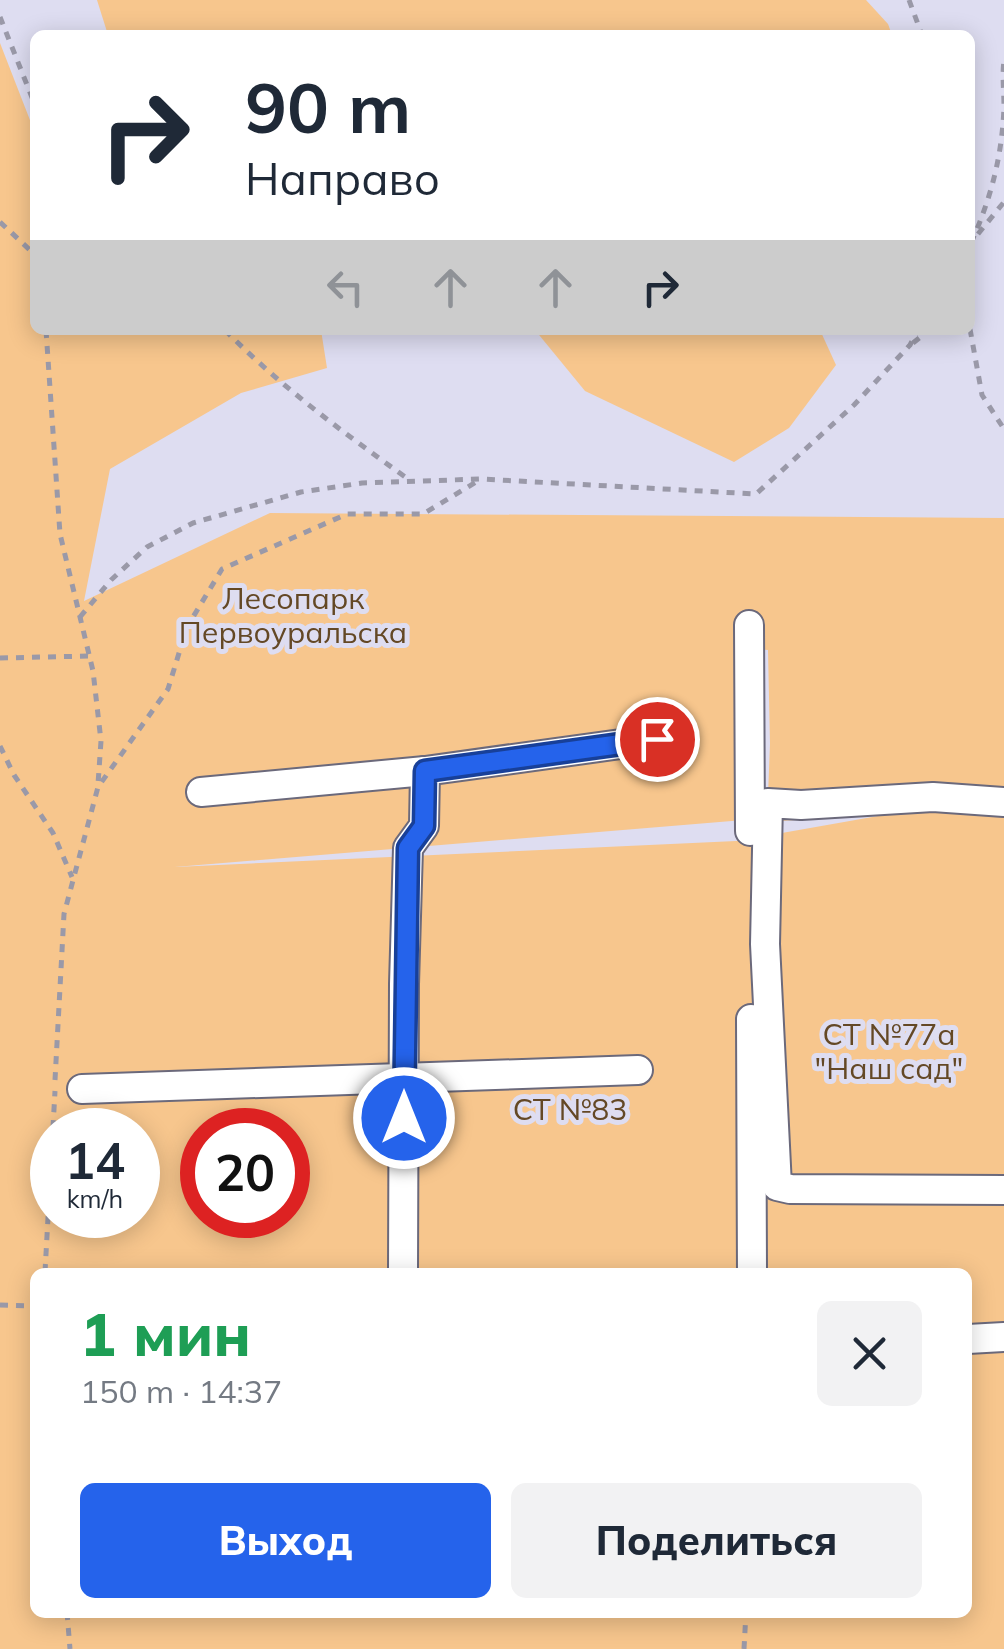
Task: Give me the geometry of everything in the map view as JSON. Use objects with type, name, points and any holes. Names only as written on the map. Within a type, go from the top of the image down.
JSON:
[{"type":"street","points":[[748,624],[752,1268]]},
{"type":"street","points":[[201,792],[425,771],[657,739]]},
{"type":"street","points":[[403,1268],[408,848],[424,826],[425,771]]},
{"type":"street","points":[[1004,802],[932,797],[801,805],[768,803],[765,944],[777,1186],[1004,1190]]},
{"type":"street","points":[[82,1089],[638,1070]]},
{"type":"street","points":[[972,1339],[1004,1337]]},
{"type":"path","points":[[910,0],[920,30]]},
{"type":"path","points":[[0,17],[30,92]]},
{"type":"path","points":[[975,233],[988,206],[998,169],[1004,60]]},
{"type":"path","points":[[975,238],[1004,202]]},
{"type":"path","points":[[0,222],[30,250]]},
{"type":"path","points":[[44,1268],[64,914],[98,788],[101,741],[89,656],[60,534],[46,335]]},
{"type":"path","points":[[230,335],[297,397],[412,482]]},
{"type":"path","points":[[910,345],[915,335]]},
{"type":"path","points":[[80,618],[111,580],[147,547],[193,523],[300,492],[362,483],[481,479],[756,494],[923,335]]},
{"type":"path","points":[[971,335],[982,396],[1004,430]]},
{"type":"path","points":[[98,788],[168,690],[187,627],[222,569],[347,514],[423,514],[481,479]]},
{"type":"path","points":[[0,658],[89,656]]},
{"type":"path","points":[[0,746],[14,775],[53,833],[74,880]]},
{"type":"path","points":[[0,1306],[30,1306]]},
{"type":"path","points":[[68,1618],[70,1649]]},
{"type":"path","points":[[744,1649],[746,1618]]},
{"type":"green space","points":[[97,0],[866,0],[890,30],[106,30]]},
{"type":"green space","points":[[0,43],[30,120],[30,335],[322,335],[327,368],[241,393],[110,469],[84,601],[270,513],[1004,518],[1004,1649],[0,1649]],"holes":[[[757,649],[768,650],[767,822],[895,813],[736,841],[175,867],[756,819]]]},
{"type":"green space","points":[[539,335],[822,335],[836,365],[789,428],[734,462],[585,391]]},
{"type":"route","points":[[404,1118],[408,848],[424,826],[425,771],[657,739]]},
{"type":"park label","name":"Лесопарк Первоуральска","points":[[293,615]]},
{"type":"park label","name":"СТ №77а \"Наш сад\"","points":[[889,1051]]},
{"type":"park label","name":"СТ №83","points":[[570,1109]]}]
